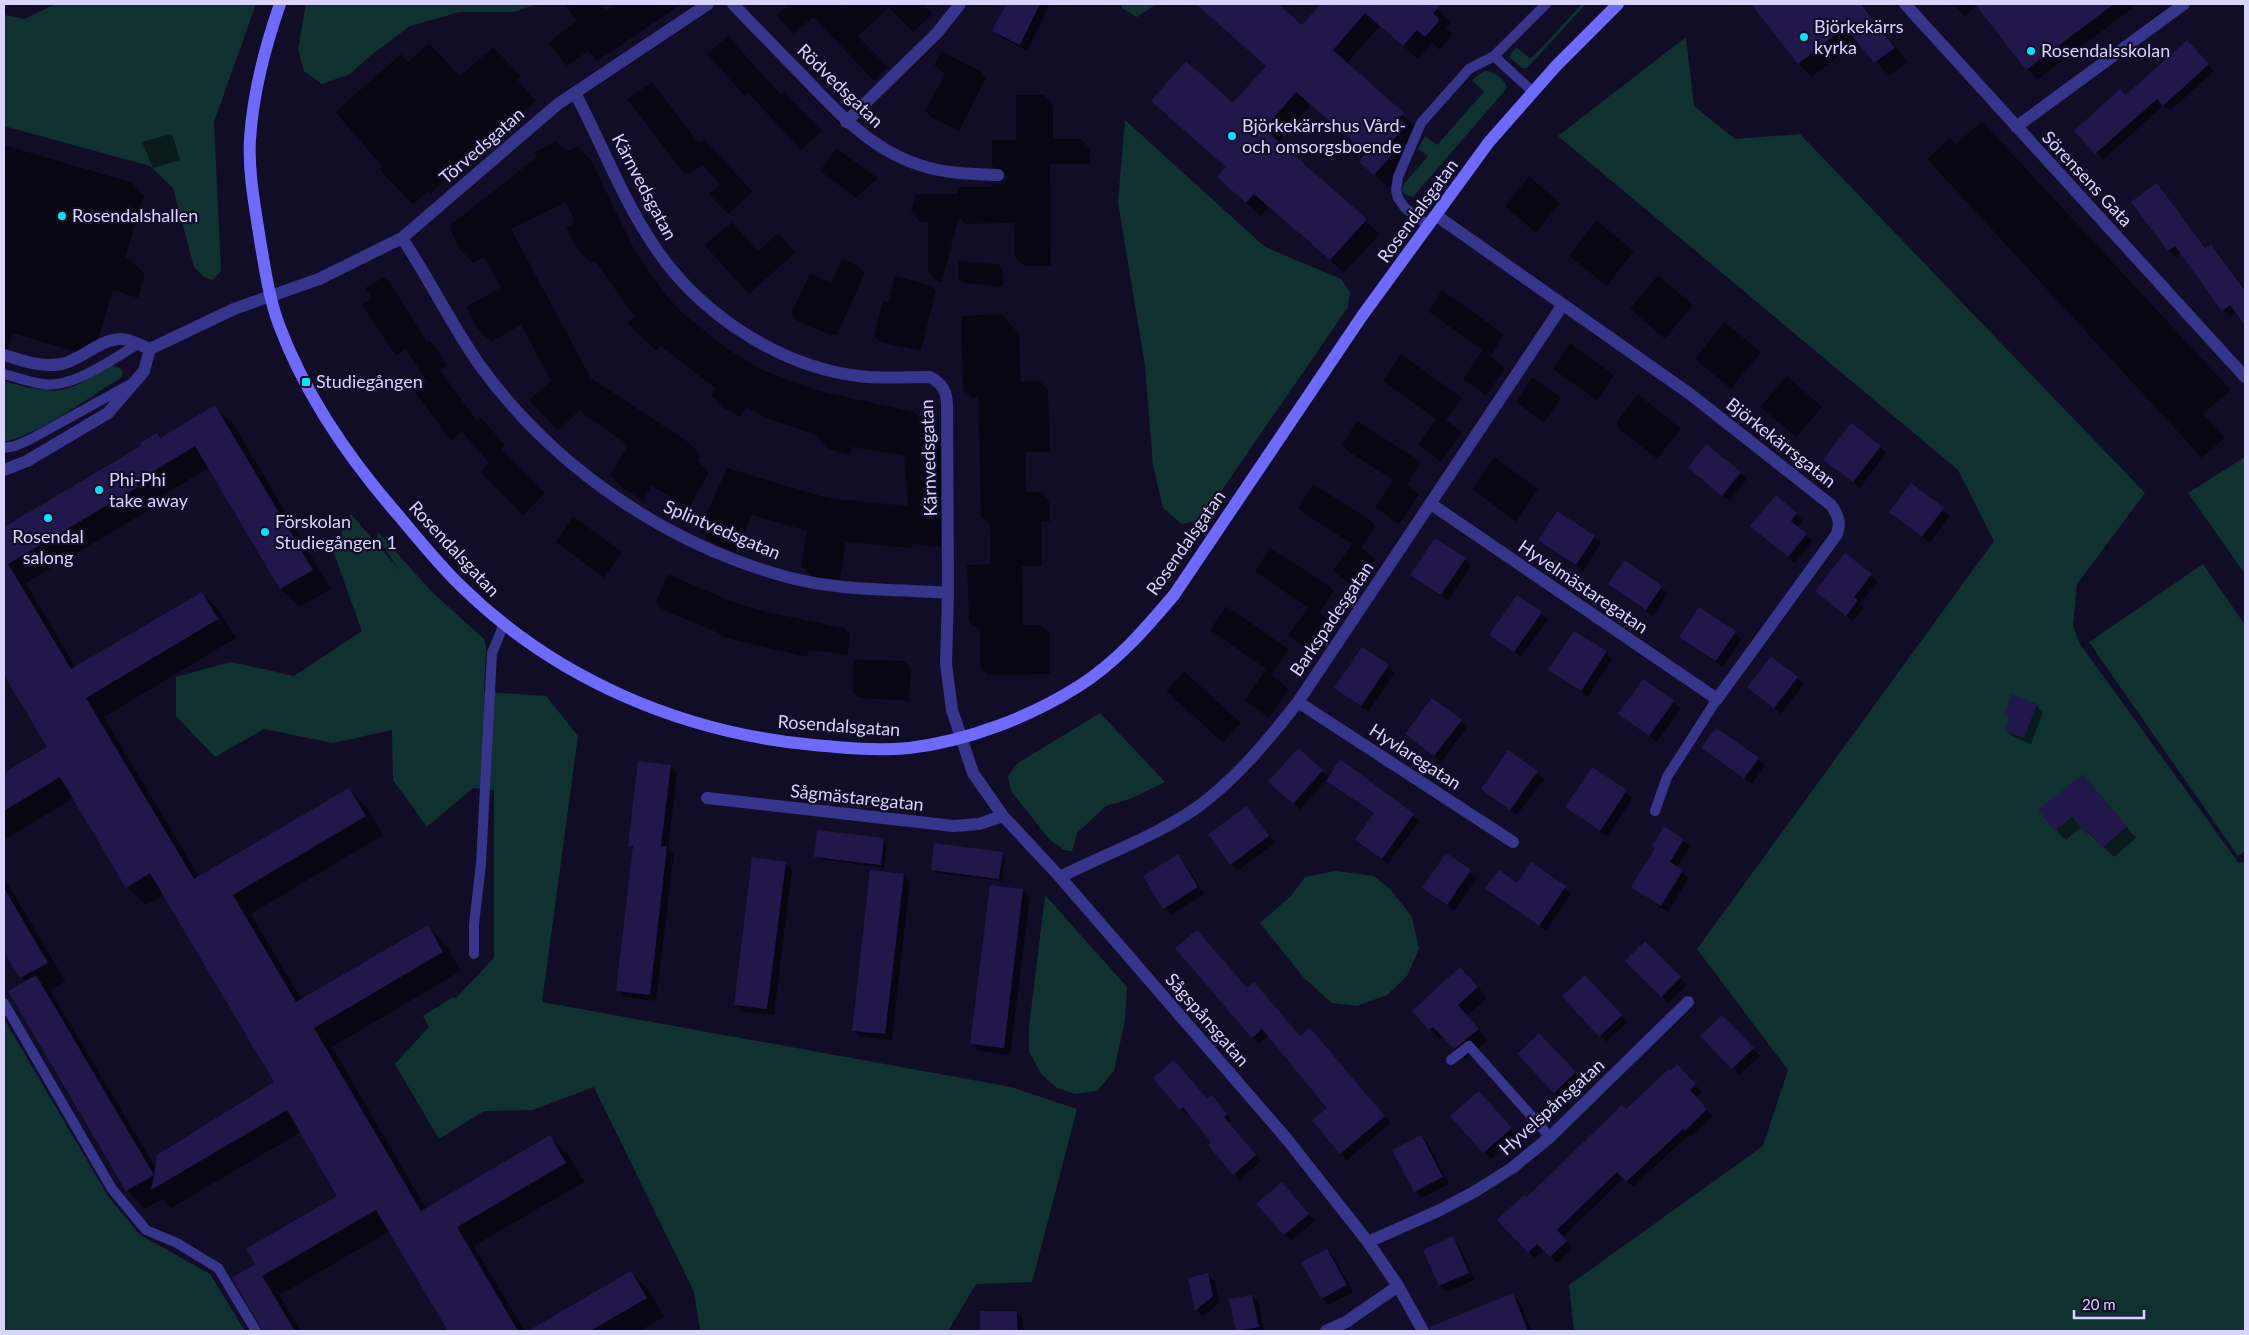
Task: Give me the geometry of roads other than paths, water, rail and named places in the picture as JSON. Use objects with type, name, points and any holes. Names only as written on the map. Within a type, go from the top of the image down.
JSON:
[{"type":"street","name":"Rosendalsgatan","points":[[280,4],[262,59],[250,141],[252,193],[270,297],[279,325],[296,365],[348,454],[441,565],[463,588],[504,624],[557,661],[610,690],[652,708],[713,728],[776,740],[873,749],[912,747],[959,737],[1033,711],[1074,688],[1112,661],[1144,630],[1174,595],[1341,346],[1489,142],[1532,91],[1618,4]]},
{"type":"street","name":"Törvedsgatan","points":[[270,297],[319,279],[402,238],[500,152],[575,93],[708,4]]},
{"type":"street","name":"Rödvedsgatan","points":[[733,4],[846,122],[871,142],[901,158],[925,167],[952,173],[998,174]]},
{"type":"street","points":[[846,122],[937,33],[960,4]]},
{"type":"street","name":"Sörensens Gata","points":[[1905,4],[2245,377]]},
{"type":"street","points":[[2016,127],[2184,4]]},
{"type":"street","name":"Kärnvedsgatan","points":[[575,93],[648,237],[667,265],[717,314],[748,336],[822,369],[859,376],[930,377],[940,383],[947,394],[948,593],[946,664],[952,710],[959,737]]},
{"type":"street","name":"Björkekärrsgatan","points":[[1433,221],[1624,346],[1690,394],[1831,505],[1838,514],[1840,525],[1837,534],[1717,699]]},
{"type":"street","name":"Splintvedsgatan","points":[[402,238],[481,366],[508,401],[531,426],[588,478],[636,510],[652,520],[724,554],[787,577],[822,583],[948,593]]},
{"type":"street","points":[[4,470],[27,462],[108,413],[144,371],[150,349],[218,315],[270,297]]},
{"type":"street","name":"Barkspadesgatan","points":[[1060,877],[1172,822],[1197,807],[1240,772],[1298,702],[1562,306]]},
{"type":"street","points":[[4,355],[43,365],[60,364],[122,338],[150,349]]},
{"type":"street","name":"Hyvelmästaregatan","points":[[1430,504],[1717,699]]},
{"type":"street","name":"Hyvlaregatan","points":[[1298,702],[1513,842]]},
{"type":"street","name":"Sågspånsgatan","points":[[959,737],[973,773],[1003,816],[1060,877],[1286,1138],[1368,1242],[1398,1286],[1423,1331]]},
{"type":"street","name":"Sågmästaregatan","points":[[707,798],[954,826],[979,824],[1003,816]]},
{"type":"street","name":"Hyvelspånsgatan","points":[[1368,1242],[1438,1211],[1505,1173],[1550,1137],[1688,1002]]},
{"type":"street","points":[[1326,1331],[1346,1322],[1398,1286]]},
{"type":"lane","points":[[1433,221],[1405,208],[1398,198],[1396,190],[1398,177],[1421,123],[1469,68],[1494,56],[1546,4]]},
{"type":"lane","points":[[1494,56],[1532,91]]},
{"type":"lane","points":[[4,374],[42,384],[59,385],[76,378],[138,344]]},
{"type":"lane","points":[[4,448],[15,446],[31,439],[137,381]]},
{"type":"lane","points":[[474,954],[474,924],[481,864],[492,653],[504,624]]},
{"type":"lane","name":"Björkekärrsgatan","points":[[1654,811],[1667,777],[1717,699]]},
{"type":"lane","points":[[4,1003],[112,1189],[146,1230],[177,1243],[218,1268],[256,1331]]},
{"type":"lane","points":[[1451,1060],[1469,1046],[1550,1137]]},
{"type":"place","name":"Björkekärrs kyrka","points":[[1804,37]]},
{"type":"place","name":"Rosendalsskolan","points":[[2031,51]]},
{"type":"place","name":"Björkekärrshus Vård- och omsorgsboende","points":[[1232,136]]},
{"type":"place","name":"Rosendalshallen","points":[[62,216]]},
{"type":"place","name":"Studiegången","points":[[306,382]]},
{"type":"place","name":"Phi-Phi take away","points":[[99,490]]},
{"type":"place","name":"Rosendal salong","points":[[48,518]]},
{"type":"place","name":"Förskolan Studiegången 1","points":[[265,532]]}]
